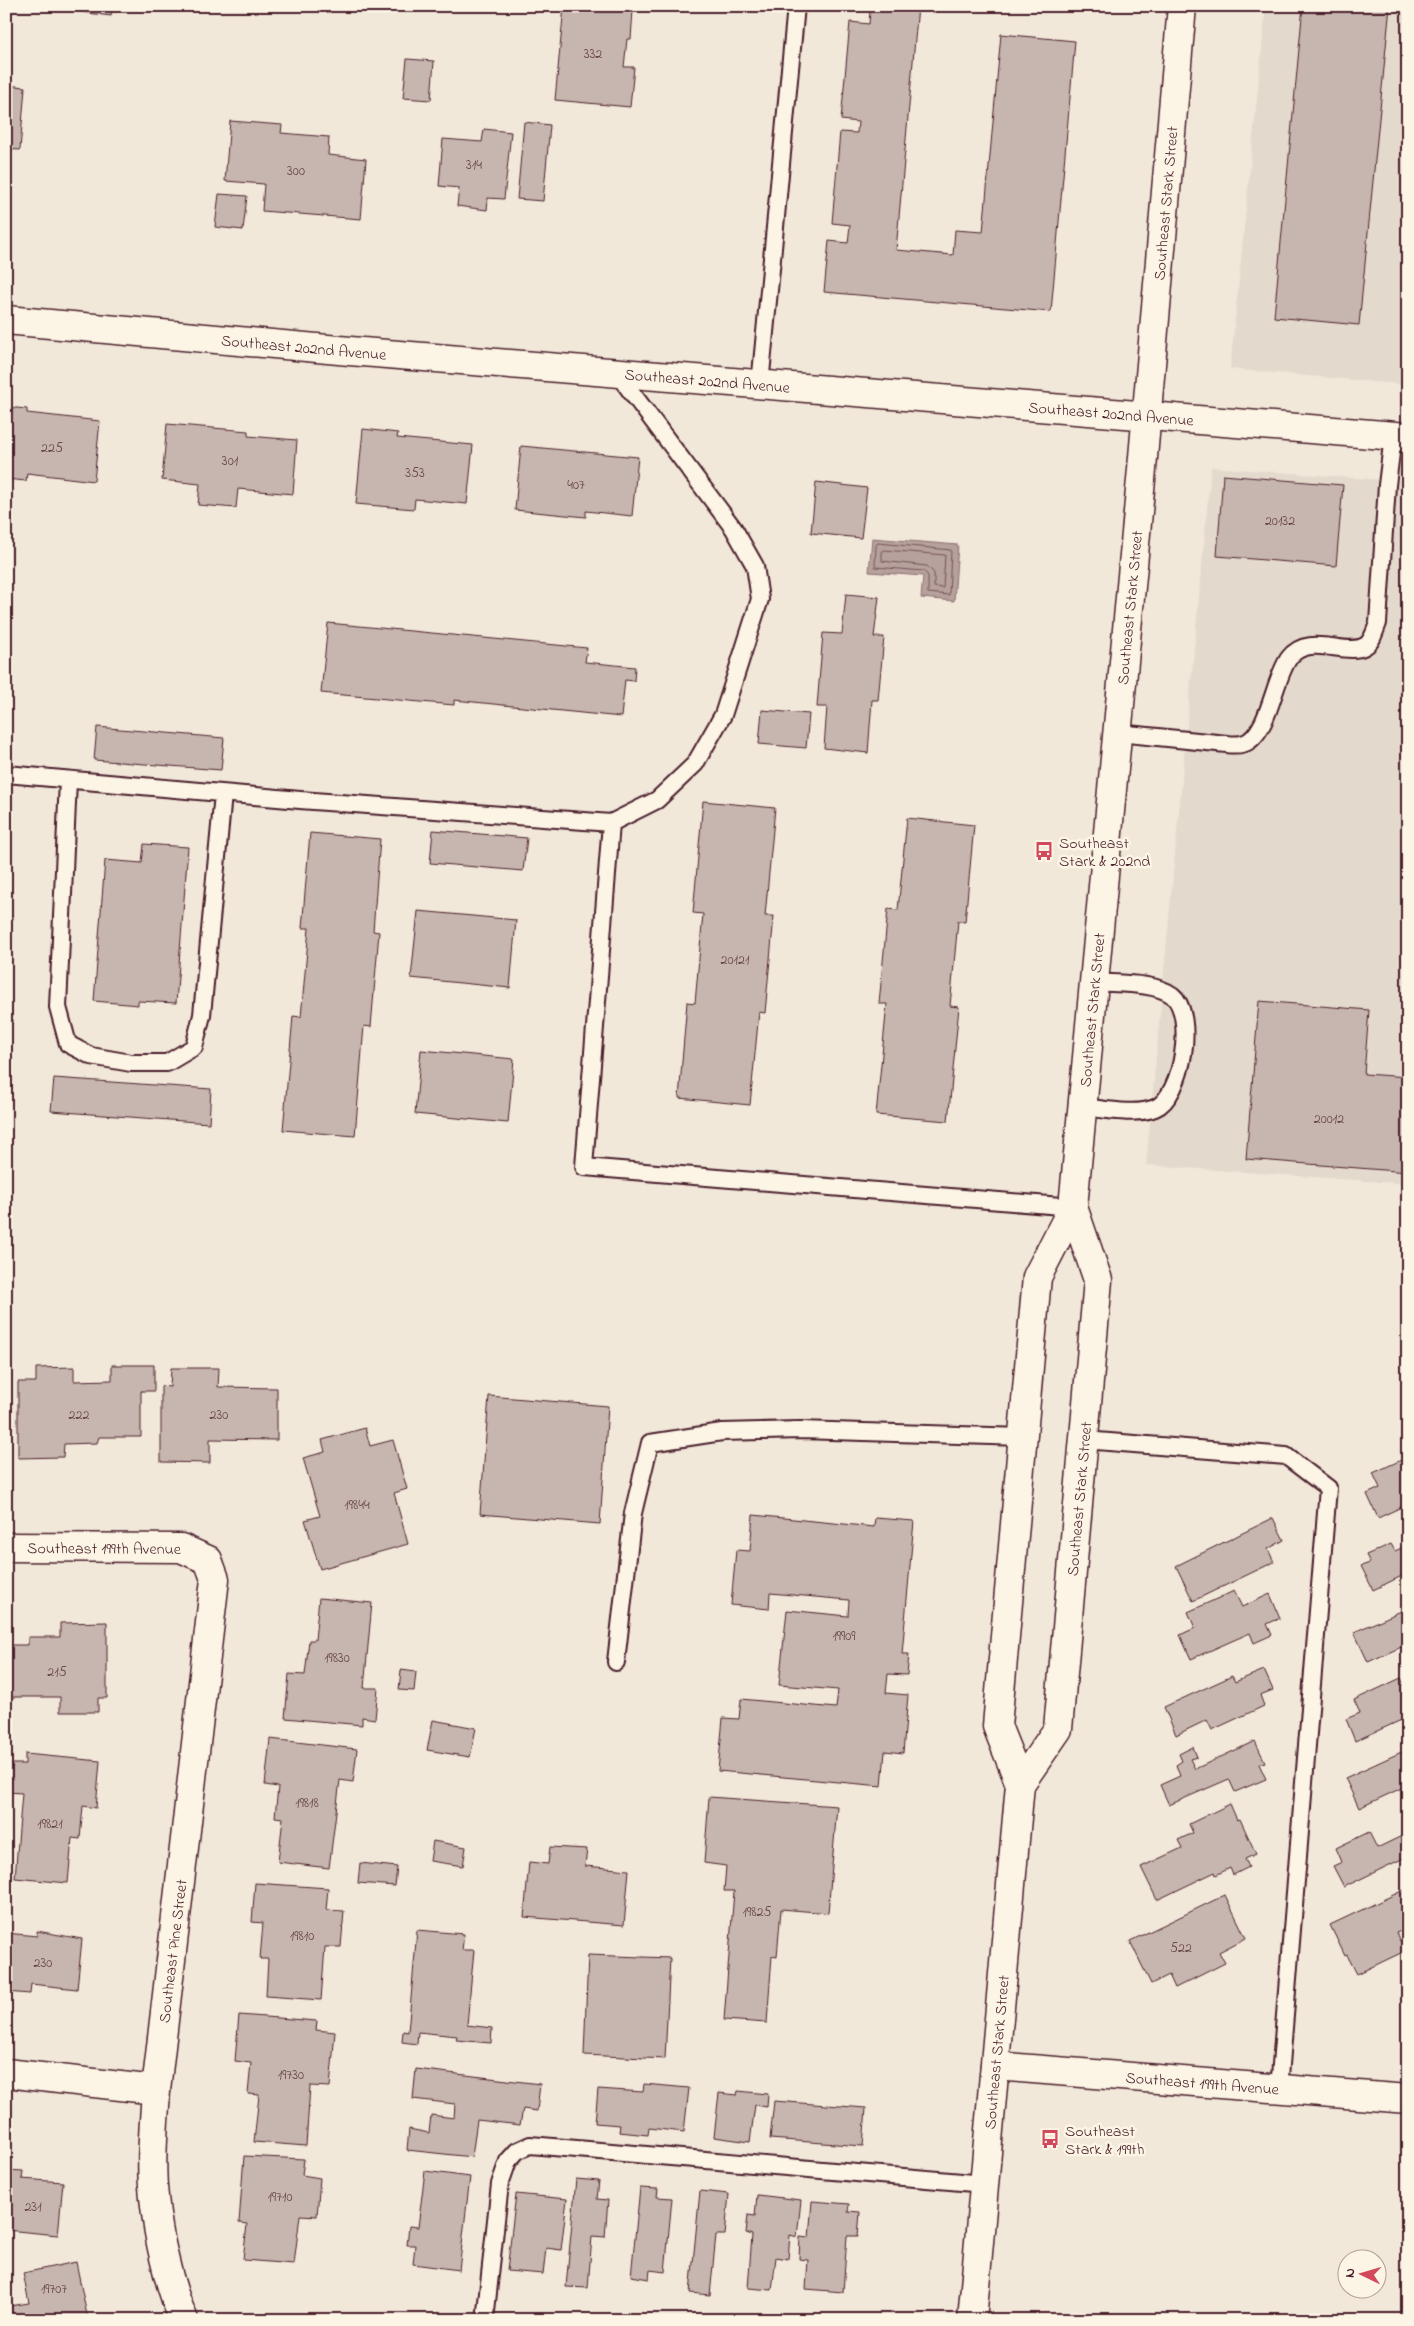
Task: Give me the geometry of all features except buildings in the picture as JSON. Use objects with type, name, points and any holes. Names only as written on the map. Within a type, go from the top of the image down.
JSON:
[{"type":"main road","name":"Southeast Stark Street","points":[[972,2320],[1020,1784],[998,1726],[1037,1277],[1074,1207],[1182,6]]},
{"type":"main road","name":"Southeast 202nd Avenue","points":[[6,320],[617,373],[1400,437]]},
{"type":"main road","name":"Southeast Stark Street","points":[[1020,1784],[1058,1729],[1098,1280],[1074,1207]]},
{"type":"main road","name":"Southeast 199th Avenue","points":[[6,1547],[181,1548],[208,1560],[215,1579]]},
{"type":"main road","name":"Southeast Pine Street","points":[[184,2320],[166,2264],[154,2197],[153,2148],[156,2090],[215,1579]]},
{"type":"main road","name":"Southeast 199th Avenue","points":[[995,2066],[1408,2099]]},
{"type":"main road","points":[[6,2073],[156,2090]]},
{"type":"lane","points":[[760,385],[796,6]]},
{"type":"lane","points":[[6,774],[224,794],[611,823],[658,800],[695,764],[723,715],[760,599],[755,566],[734,529],[617,373]]},
{"type":"lane","points":[[1118,733],[1238,745],[1249,741],[1263,721],[1281,674],[1290,657],[1304,647],[1354,648],[1365,646],[1373,637],[1378,622],[1387,485],[1400,437]]},
{"type":"lane","points":[[68,780],[58,1007],[68,1044],[91,1056],[131,1063],[167,1063],[194,1047],[202,1016],[224,794]]},
{"type":"lane","points":[[611,823],[584,1167],[1074,1207]]},
{"type":"lane","points":[[1083,1107],[1123,1111],[1156,1108],[1170,1095],[1178,1079],[1183,1049],[1183,1010],[1173,996],[1155,987],[1094,982]]},
{"type":"lane","points":[[616,1662],[633,1513],[650,1443],[722,1432],[800,1430],[1023,1437]]},
{"type":"lane","points":[[1084,1440],[1286,1456],[1328,1488],[1278,2089]]},
{"type":"lane","points":[[485,2320],[500,2184],[508,2161],[517,2151],[530,2145],[985,2184]]},
{"type":"shaded area","points":[[1266,6],[1408,6],[1408,385],[1230,369]]},
{"type":"shaded area","points":[[1211,467],[1408,482],[1408,1184],[1146,1165]]},
{"type":"water","points":[[872,538],[958,545],[954,601],[921,598],[923,576],[869,572]]},
{"type":"place","name":"Southeast Stark & 202nd","points":[[1044,851]]},
{"type":"place","name":"Southeast Stark & 199th","points":[[1050,2139]]}]
